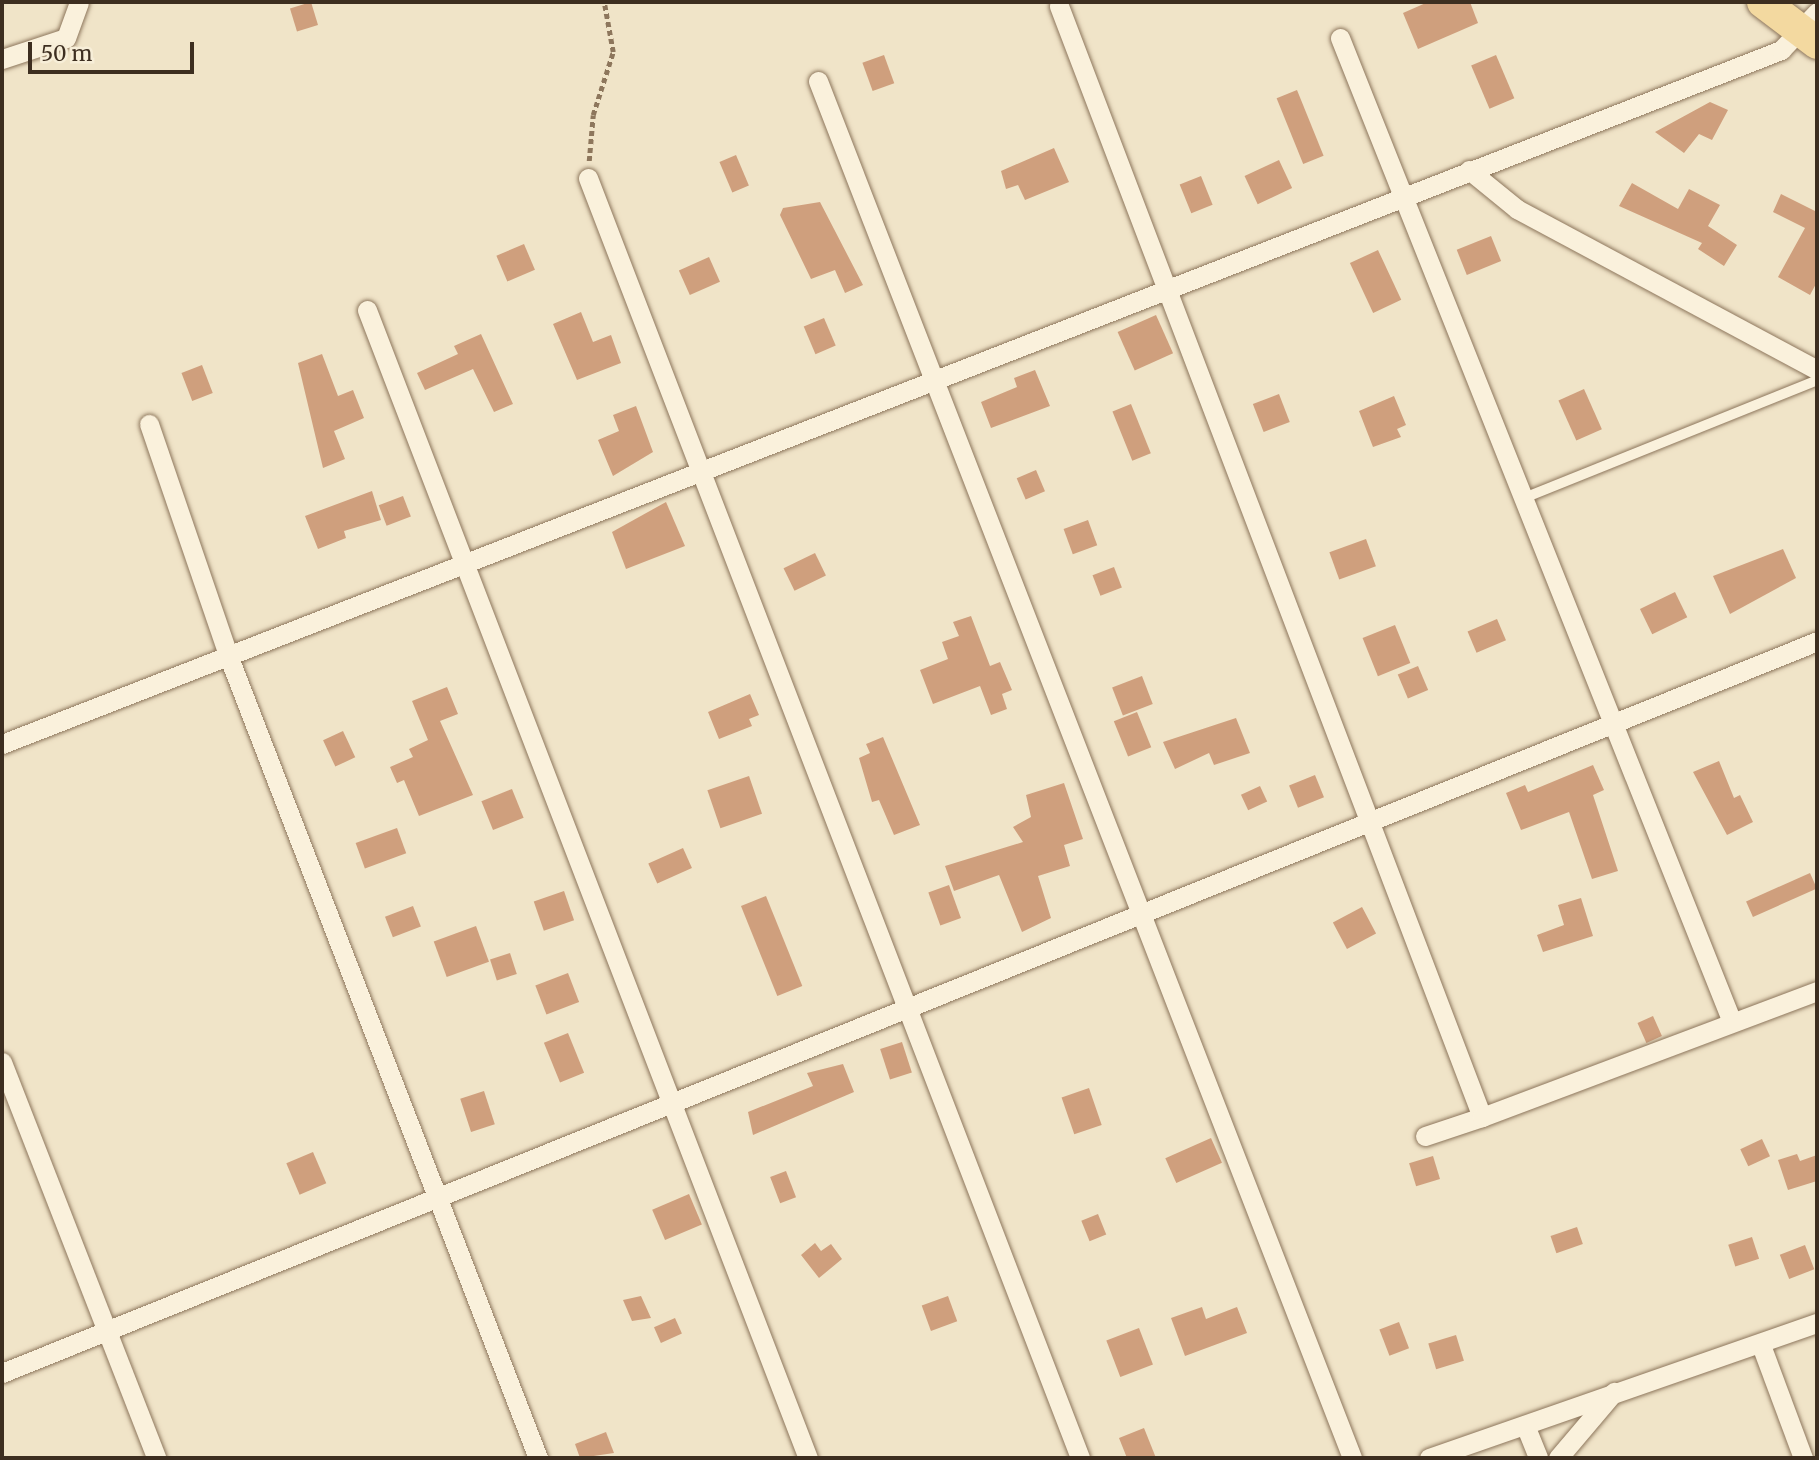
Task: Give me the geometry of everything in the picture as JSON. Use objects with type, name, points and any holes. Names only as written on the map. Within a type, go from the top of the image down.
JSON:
[{"type":"main road","points":[[1763,2],[1812,30]]},
{"type":"street","points":[[2,59],[66,38],[79,2]]},
{"type":"street","points":[[1059,6],[1171,289],[1482,1117]]},
{"type":"street","points":[[2,744],[931,377],[1171,289],[1468,170],[1781,50],[1812,30]]},
{"type":"street","points":[[1340,38],[1732,1022]]},
{"type":"street","points":[[818,81],[931,377],[1145,913],[1352,1458]]},
{"type":"street","points":[[1468,170],[1499,198],[1817,370]]},
{"type":"street","points":[[588,178],[909,1006],[1080,1458]]},
{"type":"street","points":[[367,310],[461,561],[673,1098],[808,1458]]},
{"type":"street","points":[[149,424],[228,655],[441,1194],[538,1458]]},
{"type":"street","points":[[2,1373],[673,1098],[1372,824],[1614,722],[1817,641]]},
{"type":"street","points":[[1425,1136],[1817,991]]},
{"type":"street","points":[[2,1062],[156,1458]]},
{"type":"street","points":[[1429,1458],[1614,1391],[1761,1345],[1817,1324]]},
{"type":"street","points":[[1761,1345],[1803,1458]]},
{"type":"street","points":[[1558,1458],[1614,1391]]},
{"type":"street","points":[[1525,1425],[1538,1458]]},
{"type":"lane","points":[[1524,498],[1817,380]]},
{"type":"path","points":[[588,178],[593,115],[613,52],[604,2]]},
{"type":"building","points":[[311,2],[318,25],[297,31],[290,8]]},
{"type":"building","points":[[1428,2],[1470,2],[1478,23],[1418,49],[1403,13]]},
{"type":"building","points":[[884,55],[894,83],[873,91],[862,63]]},
{"type":"building","points":[[1496,55],[1514,98],[1490,109],[1471,66]]},
{"type":"building","points":[[1297,90],[1324,156],[1303,164],[1277,98]]},
{"type":"building","points":[[1710,102],[1728,110],[1712,140],[1699,134],[1684,153],[1655,132]]},
{"type":"building","points":[[1054,148],[1069,182],[1025,200],[1018,185],[1006,189],[1001,171]]},
{"type":"building","points":[[736,155],[749,185],[732,192],[719,162]]},
{"type":"building","points":[[1279,160],[1292,188],[1258,204],[1245,176]]},
{"type":"building","points":[[1201,176],[1213,205],[1191,213],[1180,185]]},
{"type":"building","points":[[1632,183],[1678,209],[1689,189],[1720,205],[1708,226],[1737,245],[1724,266],[1698,249],[1702,243],[1619,206]]},
{"type":"building","points":[[1781,194],[1815,211],[1817,206],[1817,282],[1810,295],[1778,277],[1805,228],[1773,212]]},
{"type":"building","points":[[820,202],[863,285],[845,293],[835,270],[811,279],[780,215],[783,208]]},
{"type":"building","points":[[1491,236],[1501,261],[1467,275],[1457,250]]},
{"type":"building","points":[[524,244],[535,270],[507,281],[496,256]]},
{"type":"building","points":[[1378,250],[1401,300],[1373,313],[1350,263]]},
{"type":"building","points":[[709,257],[720,282],[690,295],[679,270]]},
{"type":"building","points":[[581,312],[593,342],[611,335],[621,363],[577,380],[553,324]]},
{"type":"building","points":[[1156,315],[1173,353],[1135,370],[1118,332]]},
{"type":"building","points":[[824,318],[836,346],[815,354],[804,327]]},
{"type":"building","points":[[481,334],[513,404],[494,412],[473,369],[425,390],[417,373],[458,354],[454,346]]},
{"type":"building","points":[[322,354],[338,396],[353,390],[364,418],[334,431],[345,459],[323,468],[298,363]]},
{"type":"building","points":[[202,365],[213,393],[192,401],[181,373]]},
{"type":"building","points":[[1035,370],[1050,406],[991,428],[981,402],[1017,387],[1014,378]]},
{"type":"building","points":[[1584,389],[1602,429],[1576,441],[1558,400]]},
{"type":"building","points":[[1279,394],[1290,422],[1264,432],[1253,404]]},
{"type":"building","points":[[1394,396],[1406,425],[1397,429],[1401,437],[1373,447],[1359,411]]},
{"type":"building","points":[[1131,404],[1151,453],[1132,461],[1112,411]]},
{"type":"building","points":[[636,406],[653,452],[613,476],[598,440],[619,431],[613,415]]},
{"type":"building","points":[[1036,470],[1045,491],[1026,499],[1017,478]]},
{"type":"building","points":[[372,491],[381,520],[344,531],[346,538],[318,549],[305,516]]},
{"type":"building","points":[[403,496],[411,517],[387,526],[379,505]]},
{"type":"building","points":[[666,502],[685,546],[626,569],[612,532]]},
{"type":"building","points":[[1088,520],[1097,545],[1073,554],[1064,529]]},
{"type":"building","points":[[1366,539],[1376,566],[1339,580],[1329,552]]},
{"type":"building","points":[[1783,549],[1796,578],[1730,614],[1713,576]]},
{"type":"building","points":[[815,553],[826,575],[795,591],[784,568]]},
{"type":"building","points":[[1114,567],[1122,588],[1100,596],[1093,575]]},
{"type":"building","points":[[1675,592],[1687,617],[1652,634],[1640,609]]},
{"type":"building","points":[[971,616],[990,666],[1000,662],[1012,690],[1002,694],[1007,709],[991,715],[980,686],[933,704],[920,670],[948,659],[942,642],[959,636],[953,622]]},
{"type":"building","points":[[1497,619],[1506,640],[1477,653],[1468,632]]},
{"type":"building","points":[[1395,625],[1410,663],[1378,676],[1363,638]]},
{"type":"building","points":[[1418,666],[1428,690],[1408,699],[1398,675]]},
{"type":"building","points":[[1142,676],[1153,704],[1123,715],[1112,687]]},
{"type":"building","points":[[447,687],[458,714],[440,721],[473,795],[419,816],[404,780],[397,783],[390,767],[413,757],[409,749],[428,740],[412,701]]},
{"type":"building","points":[[750,694],[759,715],[749,719],[752,726],[719,739],[708,712]]},
{"type":"building","points":[[1137,712],[1151,747],[1128,757],[1114,721]]},
{"type":"building","points":[[1236,718],[1250,753],[1214,765],[1209,753],[1175,769],[1163,742]]},
{"type":"building","points":[[343,731],[355,757],[335,767],[323,740]]},
{"type":"building","points":[[883,737],[920,825],[894,835],[879,800],[872,802],[859,758],[870,753],[866,744]]},
{"type":"building","points":[[1719,761],[1734,798],[1740,795],[1753,822],[1727,835],[1693,772]]},
{"type":"building","points":[[1593,765],[1604,790],[1593,795],[1618,871],[1592,879],[1569,812],[1521,830],[1506,793],[1525,785],[1528,792]]},
{"type":"building","points":[[1315,775],[1324,797],[1298,808],[1289,785]]},
{"type":"building","points":[[749,776],[762,814],[720,828],[707,790]]},
{"type":"building","points":[[1064,783],[1083,839],[1064,845],[1070,866],[1038,876],[1051,918],[1022,932],[999,875],[954,891],[945,866],[1023,842],[1013,827],[1031,817],[1026,795]]},
{"type":"building","points":[[1260,786],[1267,801],[1248,810],[1241,795]]},
{"type":"building","points":[[512,789],[524,818],[493,830],[481,801]]},
{"type":"building","points":[[397,828],[406,853],[365,868],[356,843]]},
{"type":"building","points":[[683,848],[692,868],[657,884],[648,863]]},
{"type":"building","points":[[1810,873],[1817,889],[1753,917],[1746,901]]},
{"type":"building","points":[[949,885],[961,918],[940,925],[928,893]]},
{"type":"building","points":[[564,891],[574,920],[544,931],[534,901]]},
{"type":"building","points":[[766,896],[802,986],[777,996],[741,906]]},
{"type":"building","points":[[1581,898],[1593,936],[1543,952],[1537,935],[1564,925],[1558,905]]},
{"type":"building","points":[[413,906],[421,927],[393,937],[385,917]]},
{"type":"building","points":[[1362,907],[1376,933],[1347,949],[1333,922]]},
{"type":"building","points":[[476,926],[489,962],[447,977],[434,941]]},
{"type":"building","points":[[510,953],[517,974],[497,980],[490,959]]},
{"type":"building","points":[[568,973],[579,1002],[546,1014],[535,986]]},
{"type":"building","points":[[1653,1016],[1662,1036],[1646,1043],[1637,1023]]},
{"type":"building","points":[[568,1033],[584,1073],[560,1083],[544,1043]]},
{"type":"building","points":[[902,1042],[912,1072],[890,1080],[880,1049]]},
{"type":"building","points":[[843,1064],[854,1092],[753,1135],[748,1112],[813,1086],[807,1073]]},
{"type":"building","points":[[1089,1088],[1102,1125],[1074,1134],[1062,1097]]},
{"type":"building","points":[[484,1091],[495,1124],[471,1132],[460,1099]]},
{"type":"building","points":[[1211,1138],[1222,1163],[1176,1183],[1165,1158]]},
{"type":"building","points":[[1762,1139],[1770,1156],[1748,1166],[1740,1149]]},
{"type":"building","points":[[313,1152],[326,1183],[300,1195],[286,1163]]},
{"type":"building","points":[[1797,1154],[1800,1161],[1817,1155],[1817,1181],[1788,1190],[1778,1160]]},
{"type":"building","points":[[1433,1156],[1440,1179],[1416,1186],[1409,1163]]},
{"type":"building","points":[[786,1171],[796,1197],[780,1203],[770,1177]]},
{"type":"building","points":[[689,1194],[702,1224],[665,1240],[652,1210]]},
{"type":"building","points":[[1098,1214],[1106,1234],[1090,1241],[1081,1221]]},
{"type":"building","points":[[1577,1227],[1583,1244],[1556,1253],[1551,1236]]},
{"type":"building","points":[[1752,1237],[1759,1259],[1735,1267],[1728,1245]]},
{"type":"building","points":[[815,1243],[821,1251],[831,1244],[842,1259],[819,1278],[801,1255]]},
{"type":"building","points":[[1805,1245],[1814,1269],[1789,1279],[1780,1255]]},
{"type":"building","points":[[641,1296],[651,1318],[632,1321],[623,1300]]},
{"type":"building","points":[[948,1296],[957,1321],[931,1331],[922,1306]]},
{"type":"building","points":[[1202,1307],[1206,1319],[1237,1307],[1247,1333],[1185,1356],[1171,1318]]},
{"type":"building","points":[[675,1318],[682,1334],[661,1343],[654,1327]]},
{"type":"building","points":[[1399,1322],[1409,1348],[1389,1356],[1379,1330]]},
{"type":"building","points":[[1139,1328],[1153,1364],[1120,1377],[1106,1341]]},
{"type":"building","points":[[1456,1335],[1464,1361],[1436,1369],[1428,1343]]},
{"type":"building","points":[[1144,1428],[1156,1458],[1127,1458],[1119,1438]]},
{"type":"building","points":[[606,1432],[614,1453],[580,1458],[575,1444]]}]
